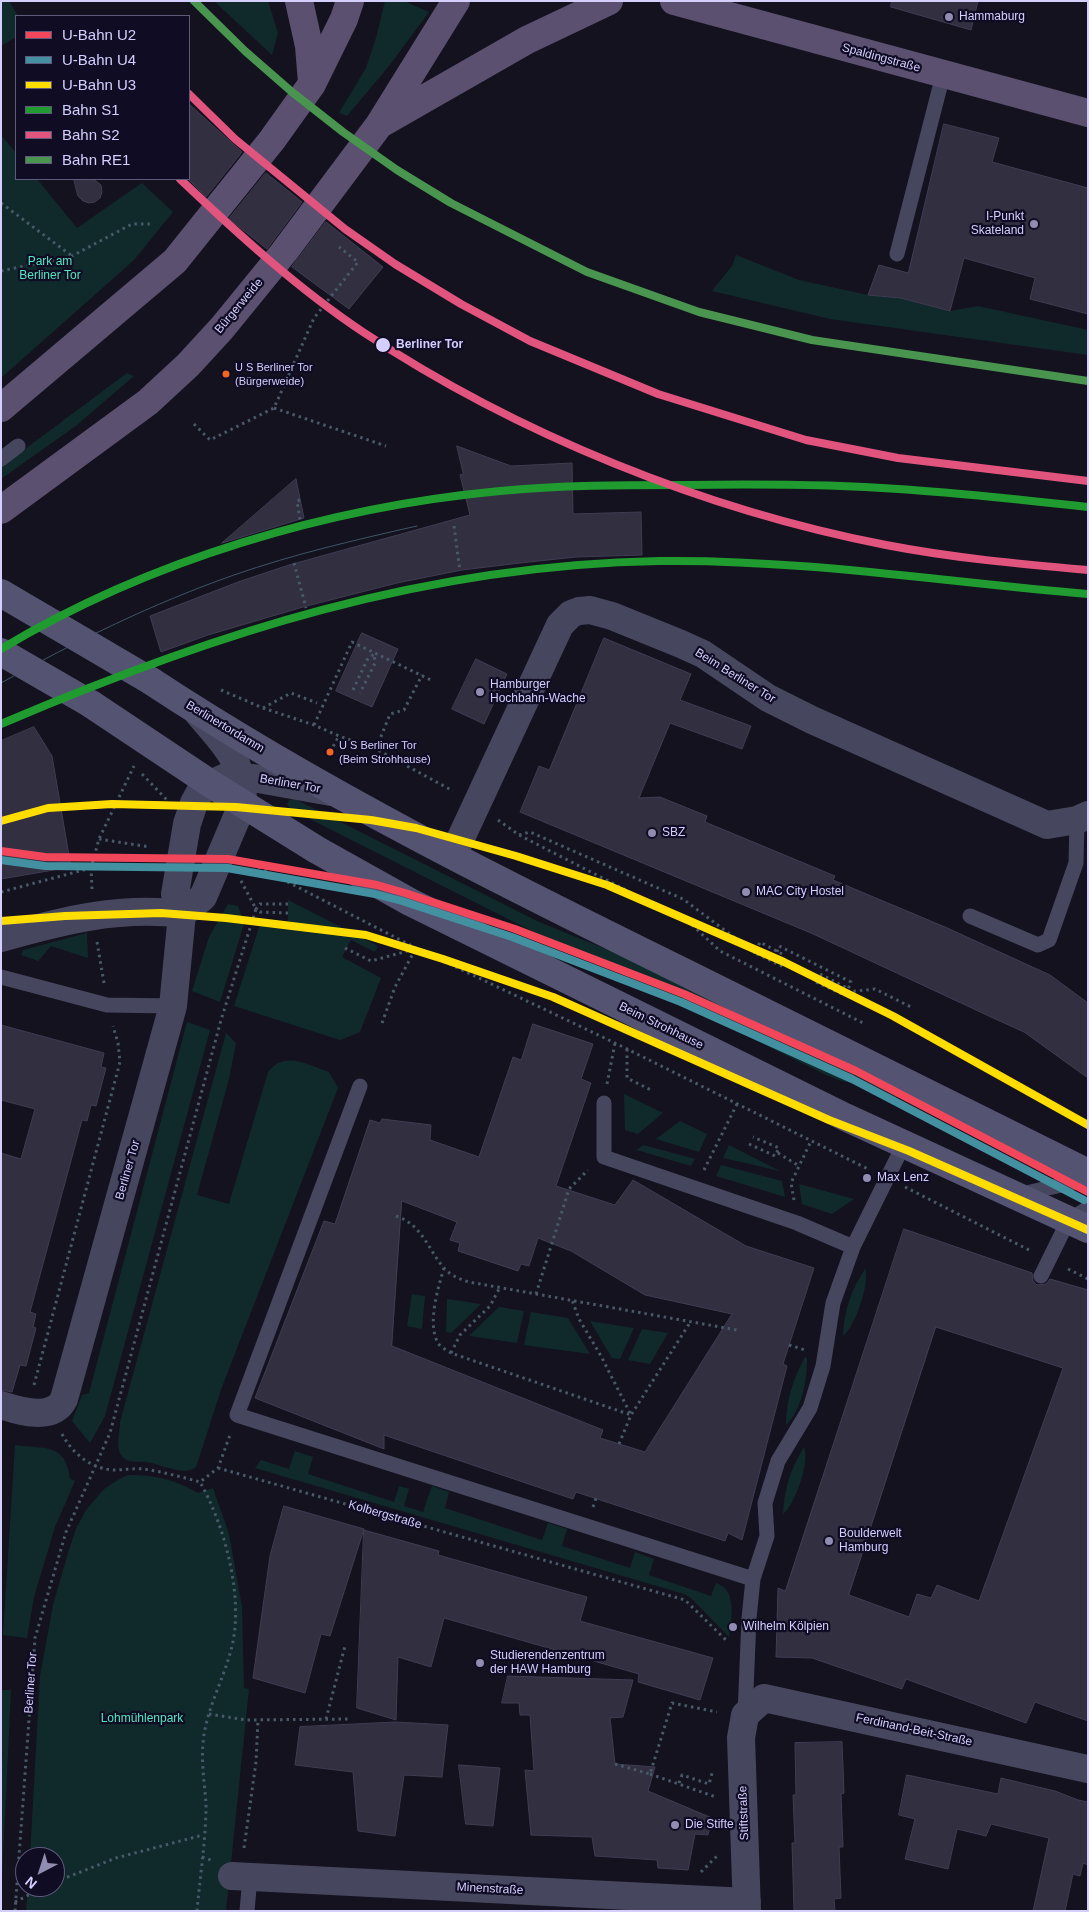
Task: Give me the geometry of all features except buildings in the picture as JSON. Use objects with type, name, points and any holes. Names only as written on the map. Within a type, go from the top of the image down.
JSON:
[{"type":"main road","points":[[299,1],[309,46],[312,84]]},
{"type":"main road","points":[[1,408],[175,261],[272,140],[312,84],[344,19],[350,1]]},
{"type":"main road","name":"Bürgerweide","points":[[1,510],[148,402],[188,365],[245,302],[379,125],[456,1]]},
{"type":"main road","points":[[379,125],[527,40],[609,1]]},
{"type":"main road","name":"Spaldingstraße","points":[[674,1],[1088,113]]},
{"type":"main road","name":"Berlinertordamm","points":[[1,593],[150,681],[196,711],[338,793],[453,855]]},
{"type":"main road","points":[[1,652],[91,704],[243,804]]},
{"type":"main road","name":"Beim Strohhause","points":[[243,804],[317,850],[410,902],[844,1117],[1016,1196],[1081,1219]]},
{"type":"main road","points":[[453,855],[533,897],[1088,1173]]},
{"type":"street","name":"Beim Berliner Tor","points":[[453,855],[560,625],[571,614],[590,610],[612,616],[703,654],[768,698],[812,720],[1047,825],[1082,817]]},
{"type":"street","name":"Berliner Tor","points":[[182,914],[203,897],[243,804],[244,788],[234,755],[196,711]]},
{"type":"street","name":"Berliner Tor","points":[[43,1412],[60,1405],[64,1399],[174,1006],[182,914],[174,894],[187,824],[194,803],[200,792],[226,777],[241,777],[338,793]]},
{"type":"street","points":[[1,938],[94,915],[155,911],[182,914]]},
{"type":"street","points":[[1,1405],[43,1412]]},
{"type":"street","name":"Ferdinand-Beit-Straße","points":[[734,1714],[764,1698],[1088,1769]]},
{"type":"street","name":"Stiftstraße","points":[[734,1714],[741,1738],[747,1906]]},
{"type":"street","name":"Minenstraße","points":[[241,1870],[747,1906]]},
{"type":"lane","points":[[897,254],[943,75]]},
{"type":"lane","points":[[1,459],[18,446]]},
{"type":"lane","points":[[970,916],[1038,945],[1049,940],[1076,863],[1082,817]]},
{"type":"lane","points":[[1,977],[107,1005],[174,1006]]},
{"type":"lane","points":[[360,1086],[237,1415],[753,1579]]},
{"type":"lane","points":[[604,1103],[604,1156],[797,1223],[853,1246]]},
{"type":"lane","points":[[734,1714],[749,1648],[749,1618],[753,1579],[767,1536],[765,1503],[778,1461],[810,1408],[824,1366],[834,1303],[853,1246],[904,1144]]},
{"type":"lane","points":[[1016,1196],[1088,1179]]},
{"type":"lane","points":[[1041,1276],[1049,1261],[1081,1219]]},
{"type":"lane","points":[[241,1870],[247,1911]]},
{"type":"path","points":[[1,203],[72,256]]},
{"type":"path","points":[[1,271],[72,256],[132,224],[151,224]]},
{"type":"path","points":[[194,424],[210,440],[274,408],[314,318],[358,262],[338,247]]},
{"type":"path","points":[[274,408],[386,446]]},
{"type":"path","points":[[300,500],[297,501],[300,520]]},
{"type":"path","points":[[454,526],[460,571]]},
{"type":"path","points":[[294,563],[306,608]]},
{"type":"path","points":[[314,725],[352,642],[433,680]]},
{"type":"path","points":[[360,693],[374,663],[374,653]]},
{"type":"path","points":[[353,690],[367,660],[374,653]]},
{"type":"path","points":[[376,749],[390,714],[404,710],[422,675]]},
{"type":"path","points":[[219,690],[376,749],[477,805]]},
{"type":"path","points":[[263,708],[291,692],[318,704]]},
{"type":"path","points":[[330,752],[339,736]]},
{"type":"path","points":[[134,766],[99,839],[91,868],[95,934],[107,1005],[118,1043],[120,1062],[32,1392],[43,1412],[78,1456],[96,1466],[112,1470],[142,1469],[173,1474],[200,1482],[218,1519],[228,1552],[236,1612],[236,1629],[232,1649],[209,1714],[202,1744],[206,1806],[197,1911]]},
{"type":"path","points":[[784,967],[755,953],[683,899],[530,832],[518,836],[690,922],[720,951],[863,1023]]},
{"type":"path","points":[[99,839],[150,846]]},
{"type":"path","points":[[223,848],[416,948],[615,1043],[1088,1279]]},
{"type":"path","points":[[1,892],[91,868]]},
{"type":"path","points":[[288,904],[260,904],[256,909],[260,912],[288,913]]},
{"type":"path","name":"Berliner Tor","points":[[15,1911],[35,1638],[66,1532],[110,1433],[221,1020],[256,909]]},
{"type":"path","points":[[755,953],[760,942],[782,954]]},
{"type":"path","points":[[777,952],[779,946],[851,982],[847,992]]},
{"type":"path","points":[[346,948],[371,961],[416,948]]},
{"type":"path","points":[[382,1023],[394,987],[416,948]]},
{"type":"path","points":[[820,974],[846,987],[847,992]]},
{"type":"path","points":[[816,982],[842,994],[875,990],[911,1007]]},
{"type":"path","points":[[604,1103],[615,1043]]},
{"type":"path","points":[[627,1049],[627,1078],[652,1091]]},
{"type":"path","points":[[695,1188],[737,1104]]},
{"type":"path","points":[[752,1136],[779,1148],[776,1154]]},
{"type":"path","points":[[797,1223],[791,1183],[811,1141]]},
{"type":"path","points":[[749,1144],[776,1154],[799,1166]]},
{"type":"path","points":[[536,1294],[570,1189],[575,1181],[604,1156]]},
{"type":"path","points":[[396,1216],[414,1227],[427,1241],[444,1268],[454,1277],[469,1282],[737,1330]]},
{"type":"path","points":[[444,1268],[436,1297],[434,1330],[439,1345],[451,1353],[631,1415]]},
{"type":"path","points":[[451,1353],[460,1335],[490,1306],[500,1287]]},
{"type":"path","points":[[572,1300],[579,1319],[601,1356],[631,1415]]},
{"type":"path","points":[[619,1444],[631,1415],[690,1321]]},
{"type":"path","points":[[200,1482],[218,1468],[237,1415]]},
{"type":"path","name":"Kolbergstraße","points":[[218,1468],[685,1600],[731,1645]]},
{"type":"path","points":[[326,1719],[345,1646]]},
{"type":"path","points":[[650,1774],[672,1703],[734,1714]]},
{"type":"path","points":[[209,1714],[246,1720],[351,1719]]},
{"type":"path","points":[[241,1870],[256,1762],[258,1720]]},
{"type":"path","points":[[615,1764],[680,1783],[706,1793]]},
{"type":"path","points":[[680,1783],[682,1775],[709,1784],[714,1768]]},
{"type":"path","points":[[65,1878],[116,1858],[204,1835]]},
{"type":"path","points":[[15,1902],[25,1897]]},
{"type":"green space","points":[[1,1],[9,1],[17,15],[15,15],[15,38],[1,46]]},
{"type":"green space","points":[[214,1],[268,1],[278,33],[272,55]]},
{"type":"green space","points":[[385,1],[404,1],[429,12],[389,66],[347,116],[339,113],[366,68]]},
{"type":"green space","name":"Park am Berliner Tor","points":[[1,135],[15,152],[15,180],[38,180],[77,228],[142,183],[173,212],[134,260],[1,378]]},
{"type":"green space","points":[[736,255],[799,280],[868,295],[901,298],[950,311],[978,306],[1088,330],[1088,355],[830,319],[712,291],[732,266]]},
{"type":"green space","points":[[127,373],[134,376],[77,425],[1,479],[1,467]]},
{"type":"green space","points":[[295,799],[537,921],[652,968],[898,1094],[897,1098],[865,1085],[841,1081],[824,1074],[518,924],[290,809],[287,804],[289,800]]},
{"type":"green space","points":[[288,900],[378,946],[375,952],[351,940],[342,957],[381,978],[360,1032],[340,1040],[234,1006],[261,921],[288,921]]},
{"type":"green space","points":[[228,904],[238,906],[244,924],[220,1002],[192,991],[209,937]]},
{"type":"green space","points":[[87,933],[88,958],[51,946],[38,961],[21,955],[23,950]]},
{"type":"green space","points":[[187,1022],[210,1030],[105,1416],[90,1443],[72,1421],[82,1395],[89,1393]]},
{"type":"green space","points":[[226,1033],[236,1043],[229,1079],[197,1195],[229,1204],[268,1072],[275,1065],[289,1060],[305,1063],[329,1072],[338,1088],[222,1387],[196,1467],[185,1471],[153,1463],[124,1459],[120,1453],[118,1440],[120,1422]]},
{"type":"green space","points":[[624,1094],[663,1113],[638,1134],[625,1130]]},
{"type":"green space","points":[[680,1121],[707,1134],[699,1152],[656,1139]]},
{"type":"green space","points":[[643,1145],[695,1159],[691,1166],[637,1150]]},
{"type":"green space","points":[[729,1145],[780,1171],[723,1158]]},
{"type":"green space","points":[[721,1165],[782,1181],[785,1197],[716,1176]]},
{"type":"green space","points":[[799,1184],[854,1199],[832,1214],[802,1204]]},
{"type":"green space","points":[[865,1269],[865,1285],[857,1315],[843,1336],[849,1301]]},
{"type":"green space","points":[[412,1294],[425,1296],[422,1329],[407,1326]]},
{"type":"green space","points":[[447,1299],[481,1304],[451,1333],[446,1332]]},
{"type":"green space","points":[[499,1307],[524,1311],[517,1343],[469,1336]]},
{"type":"green space","points":[[531,1312],[568,1318],[590,1354],[524,1345]]},
{"type":"green space","points":[[590,1321],[634,1328],[620,1359],[612,1358]]},
{"type":"green space","points":[[642,1329],[668,1333],[650,1364],[628,1360]]},
{"type":"green space","points":[[805,1357],[807,1358],[807,1367],[803,1394],[796,1411],[786,1425],[787,1407],[791,1390]]},
{"type":"green space","points":[[15,1445],[45,1448],[59,1453],[68,1467],[70,1479],[75,1481],[55,1527],[34,1597],[27,1638],[3,1635]]},
{"type":"green space","points":[[804,1447],[805,1463],[800,1483],[792,1502],[783,1514],[789,1479]]},
{"type":"green space","points":[[295,1451],[313,1457],[308,1474],[394,1502],[399,1486],[409,1489],[404,1506],[423,1512],[432,1486],[449,1492],[445,1508],[542,1540],[548,1523],[567,1529],[562,1546],[630,1568],[635,1552],[654,1559],[649,1575],[711,1596],[716,1583],[723,1586],[727,1591],[732,1606],[729,1637],[691,1598],[684,1594],[255,1468],[261,1460],[289,1469]]},
{"type":"green space","name":"Lohmühlenpark","points":[[128,1475],[164,1479],[198,1493],[213,1488],[229,1534],[242,1607],[244,1688],[249,1689],[226,1911],[26,1911],[27,1897],[65,1897],[65,1847],[31,1847],[40,1676],[53,1605],[76,1529],[86,1510],[104,1489]]},
{"type":"green space","points":[[1,1690],[11,1690],[1,1899]]},
{"type":"tram line","points":[[1,683],[58,652],[145,610],[204,586],[257,567],[302,554],[417,526]]},
{"type":"metro line","name":"U3","points":[[1,821],[48,808],[112,804],[236,807],[371,820],[416,828],[516,856],[607,885],[784,962],[893,1016],[1088,1125]]},
{"type":"metro line","name":"U2","points":[[1,851],[45,857],[228,859],[377,885],[405,893],[515,929],[684,994],[856,1071],[1088,1192]]},
{"type":"metro line","name":"U4","points":[[1,860],[45,866],[227,868],[375,894],[402,901],[512,937],[681,1002],[852,1079],[1084,1200]]},
{"type":"metro line","name":"U3","points":[[1,921],[65,916],[161,913],[226,918],[366,935],[553,997],[829,1120],[909,1151],[1088,1230]]},
{"type":"rail line","name":"RE1","points":[[194,1],[245,51],[292,92],[343,132],[397,170],[451,203],[587,272],[699,312],[812,340],[1088,381]]},
{"type":"rail line","name":"S2","points":[[190,95],[235,139],[345,229],[395,264],[461,304],[530,341],[658,394],[806,440],[898,458],[1088,481]]},
{"type":"rail line","name":"S2","points":[[181,180],[246,240],[291,278],[363,332],[422,369],[484,403],[548,435],[614,464],[682,489],[818,530],[936,554],[1088,570]]},
{"type":"rail line","name":"S1","points":[[1,649],[58,617],[117,589],[179,564],[242,543],[306,525],[371,510],[436,499],[500,491],[569,486],[791,485],[922,491],[1088,507]]},
{"type":"rail line","name":"S1","points":[[1,724],[81,691],[241,633],[322,610],[404,590],[487,575],[572,565],[659,561],[713,561],[820,567],[1088,594]]},
{"type":"place","name":"Hammaburg","points":[[949,17]]},
{"type":"place","name":"I-Punkt Skateland","points":[[1034,224]]},
{"type":"place","name":"Berliner Tor","points":[[383,345]]},
{"type":"place","name":"U S Berliner Tor (Bürgerweide)","points":[[226,374]]},
{"type":"place","name":"Hamburger Hochbahn-Wache","points":[[480,692]]},
{"type":"place","name":"U S Berliner Tor (Beim Strohhause)","points":[[330,752]]},
{"type":"place","name":"SBZ","points":[[652,833]]},
{"type":"place","name":"MAC City Hostel","points":[[746,892]]},
{"type":"place","name":"Max Lenz","points":[[867,1178]]},
{"type":"place","name":"Boulderwelt Hamburg","points":[[829,1541]]},
{"type":"place","name":"Wilhelm Kölpien","points":[[733,1627]]},
{"type":"place","name":"Studierendenzentrum der HAW Hamburg","points":[[480,1663]]},
{"type":"place","name":"Die Stifte","points":[[675,1825]]}]
